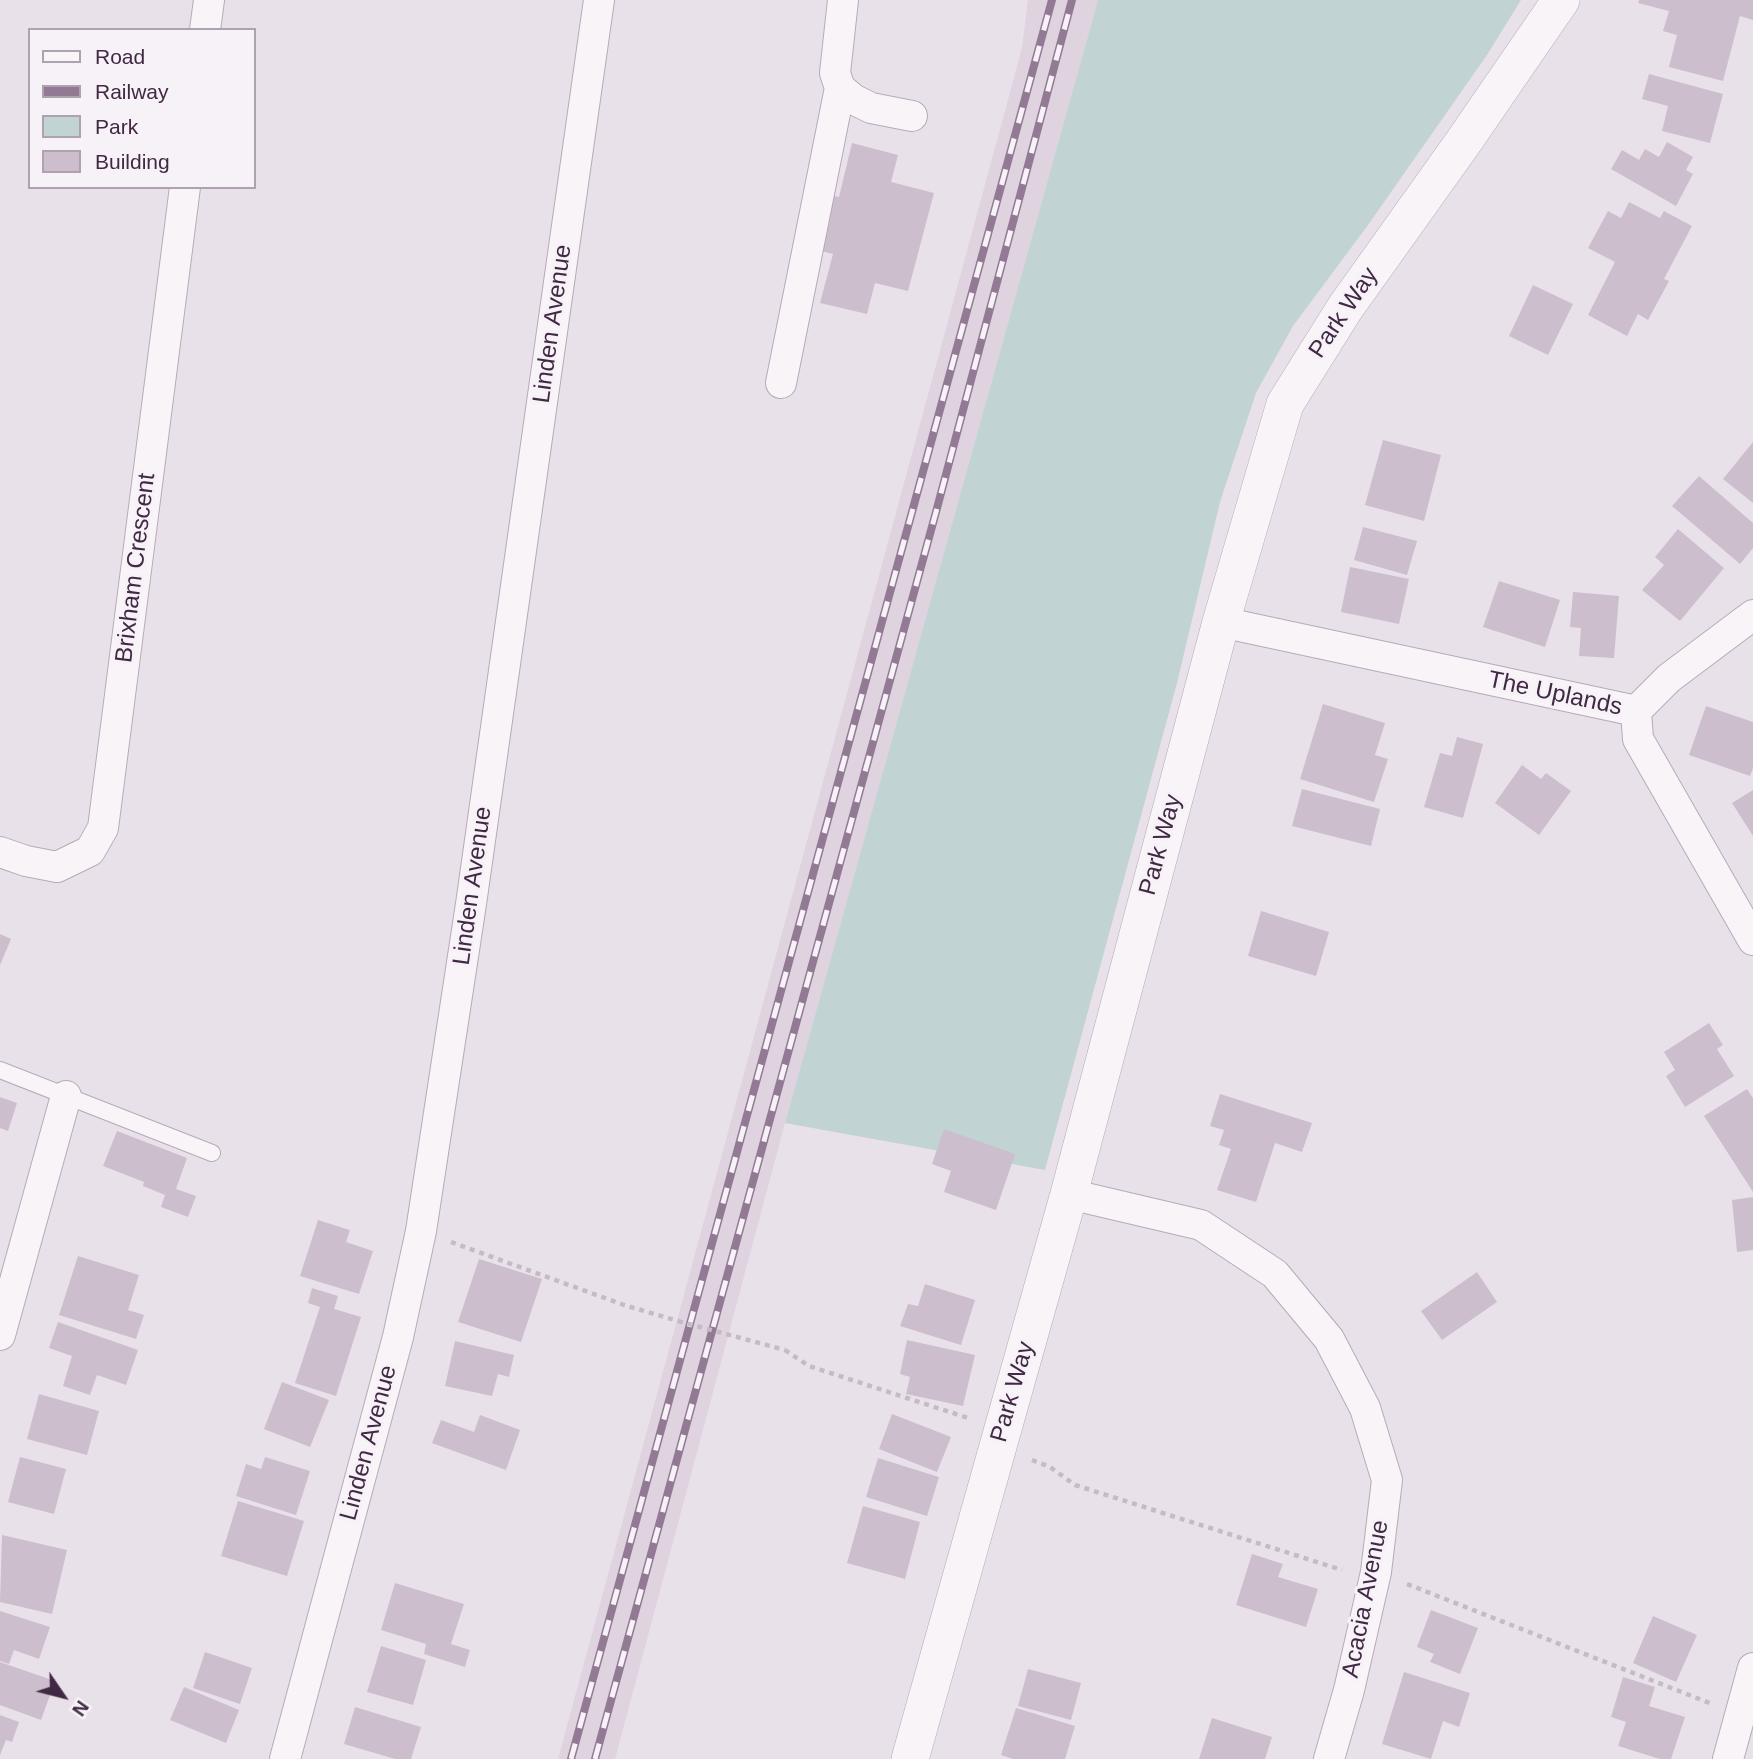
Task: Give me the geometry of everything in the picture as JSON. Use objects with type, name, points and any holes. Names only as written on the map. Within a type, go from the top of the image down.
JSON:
[{"type":"street","points":[[205,28],[209,0]]},
{"type":"street","name":"Linden Avenue","points":[[285,1759],[398,1337],[421,1231],[471,904],[599,0]]},
{"type":"street","points":[[781,383],[840,88],[835,73],[843,0]]},
{"type":"street","name":"Park Way","points":[[911,1759],[1069,1194],[1221,622],[1285,404],[1345,308],[1561,0]]},
{"type":"street","points":[[840,88],[853,99],[871,108],[912,116]]},
{"type":"street","name":"Brixham Crescent","points":[[0,852],[57,867],[90,851],[103,828],[185,189]]},
{"type":"street","points":[[1636,711],[1669,678],[1753,615]]},
{"type":"street","name":"The Uplands","points":[[1221,622],[1636,711],[1638,739],[1753,940]]},
{"type":"street","points":[[0,1335],[65,1096]]},
{"type":"street","name":"Acacia Avenue","points":[[1069,1194],[1201,1225],[1275,1274],[1329,1339],[1365,1408],[1387,1480],[1375,1576],[1349,1690],[1329,1759]]},
{"type":"street","points":[[1728,1759],[1750,1677]]},
{"type":"lane","points":[[0,1070],[212,1153]]},
{"type":"path","points":[[421,1231],[624,1305],[785,1350],[809,1366],[975,1421]]},
{"type":"path","points":[[1026,1458],[1050,1467],[1075,1485],[1375,1576],[1713,1704],[1750,1677]]},
{"type":"shaded area","points":[[1028,0],[1098,0],[785,1123],[615,1759],[558,1759],[1022,48]]},
{"type":"green space","points":[[1098,0],[1521,0],[1487,55],[1368,225],[1293,326],[1256,393],[1220,502],[1177,683],[1045,1170],[785,1123]]},
{"type":"building","points":[[1639,0],[1753,0],[1753,20],[1740,16],[1723,81],[1669,67],[1677,35],[1663,31],[1669,11],[1638,3]]},
{"type":"building","points":[[1649,74],[1723,94],[1710,143],[1662,131],[1668,106],[1642,99]]},
{"type":"building","points":[[1667,142],[1693,157],[1686,170],[1693,174],[1676,206],[1611,169],[1622,150],[1639,160],[1645,149],[1659,157]]},
{"type":"building","points":[[852,143],[898,155],[891,182],[934,193],[908,291],[875,283],[867,314],[820,303],[833,254],[817,250],[831,195],[839,197]]},
{"type":"building","points":[[1629,202],[1660,218],[1664,211],[1692,226],[1664,279],[1669,281],[1648,320],[1638,314],[1627,336],[1588,315],[1615,262],[1588,248],[1608,211],[1621,218]]},
{"type":"building","points":[[1533,285],[1573,304],[1548,355],[1509,336]]},
{"type":"building","points":[[1383,440],[1441,455],[1424,521],[1365,505]]},
{"type":"building","points":[[1753,442],[1753,503],[1723,479]]},
{"type":"building","points":[[1699,476],[1753,523],[1753,548],[1740,564],[1672,506]]},
{"type":"building","points":[[1363,527],[1417,541],[1407,575],[1354,560]]},
{"type":"building","points":[[1678,529],[1724,568],[1680,621],[1642,590],[1664,565],[1655,557]]},
{"type":"building","points":[[1350,567],[1409,579],[1399,624],[1341,612]]},
{"type":"building","points":[[1499,581],[1560,600],[1545,647],[1483,627]]},
{"type":"building","points":[[1573,592],[1619,596],[1614,658],[1579,656],[1581,628],[1570,627]]},
{"type":"building","points":[[1323,704],[1385,723],[1375,755],[1388,759],[1374,802],[1300,779]]},
{"type":"building","points":[[1706,706],[1753,722],[1753,768],[1750,776],[1689,755]]},
{"type":"building","points":[[1457,737],[1483,744],[1463,818],[1424,807],[1440,753],[1452,756]]},
{"type":"building","points":[[1522,765],[1541,779],[1546,773],[1571,791],[1539,835],[1495,803]]},
{"type":"building","points":[[1302,789],[1380,809],[1371,846],[1292,826]]},
{"type":"building","points":[[1753,790],[1753,836],[1732,803]]},
{"type":"building","points":[[1261,911],[1329,932],[1316,976],[1248,956]]},
{"type":"building","points":[[0,934],[11,939],[0,965]]},
{"type":"building","points":[[1709,1023],[1723,1045],[1717,1049],[1734,1076],[1685,1107],[1666,1076],[1675,1070],[1664,1052]]},
{"type":"building","points":[[1747,1089],[1753,1098],[1753,1192],[1704,1116]]},
{"type":"building","points":[[1220,1094],[1312,1123],[1302,1152],[1275,1143],[1256,1202],[1217,1190],[1231,1149],[1219,1145],[1224,1130],[1210,1126]]},
{"type":"building","points":[[0,1097],[17,1103],[8,1131],[0,1128]]},
{"type":"building","points":[[944,1129],[1015,1154],[996,1210],[944,1192],[951,1171],[932,1164]]},
{"type":"building","points":[[117,1131],[187,1158],[176,1189],[196,1196],[188,1217],[161,1207],[165,1195],[143,1186],[144,1182],[103,1166]]},
{"type":"building","points":[[1753,1197],[1753,1250],[1737,1252],[1732,1200]]},
{"type":"building","points":[[318,1220],[350,1230],[346,1242],[373,1251],[359,1294],[300,1276]]},
{"type":"building","points":[[78,1256],[139,1275],[128,1310],[144,1315],[136,1339],[59,1315]]},
{"type":"building","points":[[479,1259],[542,1279],[521,1342],[458,1322]]},
{"type":"building","points":[[1477,1272],[1497,1302],[1442,1340],[1421,1311]]},
{"type":"building","points":[[925,1284],[975,1300],[961,1345],[900,1326],[908,1304],[918,1306]]},
{"type":"building","points":[[312,1288],[338,1296],[334,1309],[361,1317],[336,1396],[295,1383],[320,1307],[308,1303]]},
{"type":"building","points":[[58,1322],[138,1350],[126,1385],[97,1375],[90,1395],[63,1386],[72,1356],[49,1348]]},
{"type":"building","points":[[907,1340],[975,1355],[963,1406],[906,1394],[910,1377],[900,1374]]},
{"type":"building","points":[[455,1341],[514,1355],[509,1377],[498,1374],[492,1396],[445,1386]]},
{"type":"building","points":[[282,1382],[329,1400],[310,1447],[264,1429]]},
{"type":"building","points":[[39,1394],[99,1411],[87,1455],[27,1439]]},
{"type":"building","points":[[892,1414],[951,1437],[937,1472],[879,1449]]},
{"type":"building","points":[[480,1415],[520,1430],[506,1470],[432,1443],[441,1420],[474,1432]]},
{"type":"building","points":[[20,1457],[66,1469],[54,1514],[8,1502]]},
{"type":"building","points":[[265,1457],[310,1471],[296,1515],[236,1496],[246,1464],[261,1469]]},
{"type":"building","points":[[878,1458],[939,1477],[927,1516],[866,1497]]},
{"type":"building","points":[[238,1501],[304,1521],[287,1576],[221,1556]]},
{"type":"building","points":[[863,1506],[920,1522],[905,1579],[847,1563]]},
{"type":"building","points":[[2,1535],[67,1550],[52,1614],[0,1602]]},
{"type":"building","points":[[1252,1554],[1283,1564],[1278,1577],[1318,1589],[1306,1627],[1236,1605]]},
{"type":"building","points":[[395,1583],[464,1604],[451,1644],[470,1650],[465,1667],[424,1654],[426,1644],[381,1630]]},
{"type":"building","points":[[1431,1610],[1478,1628],[1460,1674],[1430,1662],[1434,1654],[1417,1647]]},
{"type":"building","points":[[0,1611],[50,1627],[39,1659],[14,1650],[9,1664],[0,1661]]},
{"type":"building","points":[[1653,1616],[1697,1635],[1676,1682],[1633,1663]]},
{"type":"building","points":[[381,1646],[426,1660],[413,1705],[367,1692]]},
{"type":"building","points":[[205,1652],[252,1668],[240,1704],[193,1688]]},
{"type":"building","points":[[0,1662],[55,1681],[41,1720],[0,1705]]},
{"type":"building","points":[[1028,1669],[1081,1683],[1071,1720],[1018,1706]]},
{"type":"building","points":[[1404,1672],[1470,1693],[1459,1727],[1443,1721],[1431,1759],[1382,1744]]},
{"type":"building","points":[[1623,1677],[1655,1687],[1649,1706],[1685,1717],[1671,1759],[1660,1759],[1618,1746],[1626,1722],[1611,1717]]},
{"type":"building","points":[[184,1687],[239,1710],[226,1743],[170,1720]]},
{"type":"building","points":[[355,1707],[421,1727],[411,1759],[395,1759],[344,1744]]},
{"type":"building","points":[[1016,1708],[1075,1726],[1065,1759],[1013,1759],[1001,1755]]},
{"type":"building","points":[[0,1715],[19,1722],[12,1742],[6,1740],[0,1755]]},
{"type":"building","points":[[1212,1718],[1272,1737],[1265,1759],[1199,1759]]},
{"type":"railway","points":[[571,1759],[1052,0]]},
{"type":"railway","points":[[595,1759],[936,512],[1072,0]]}]
